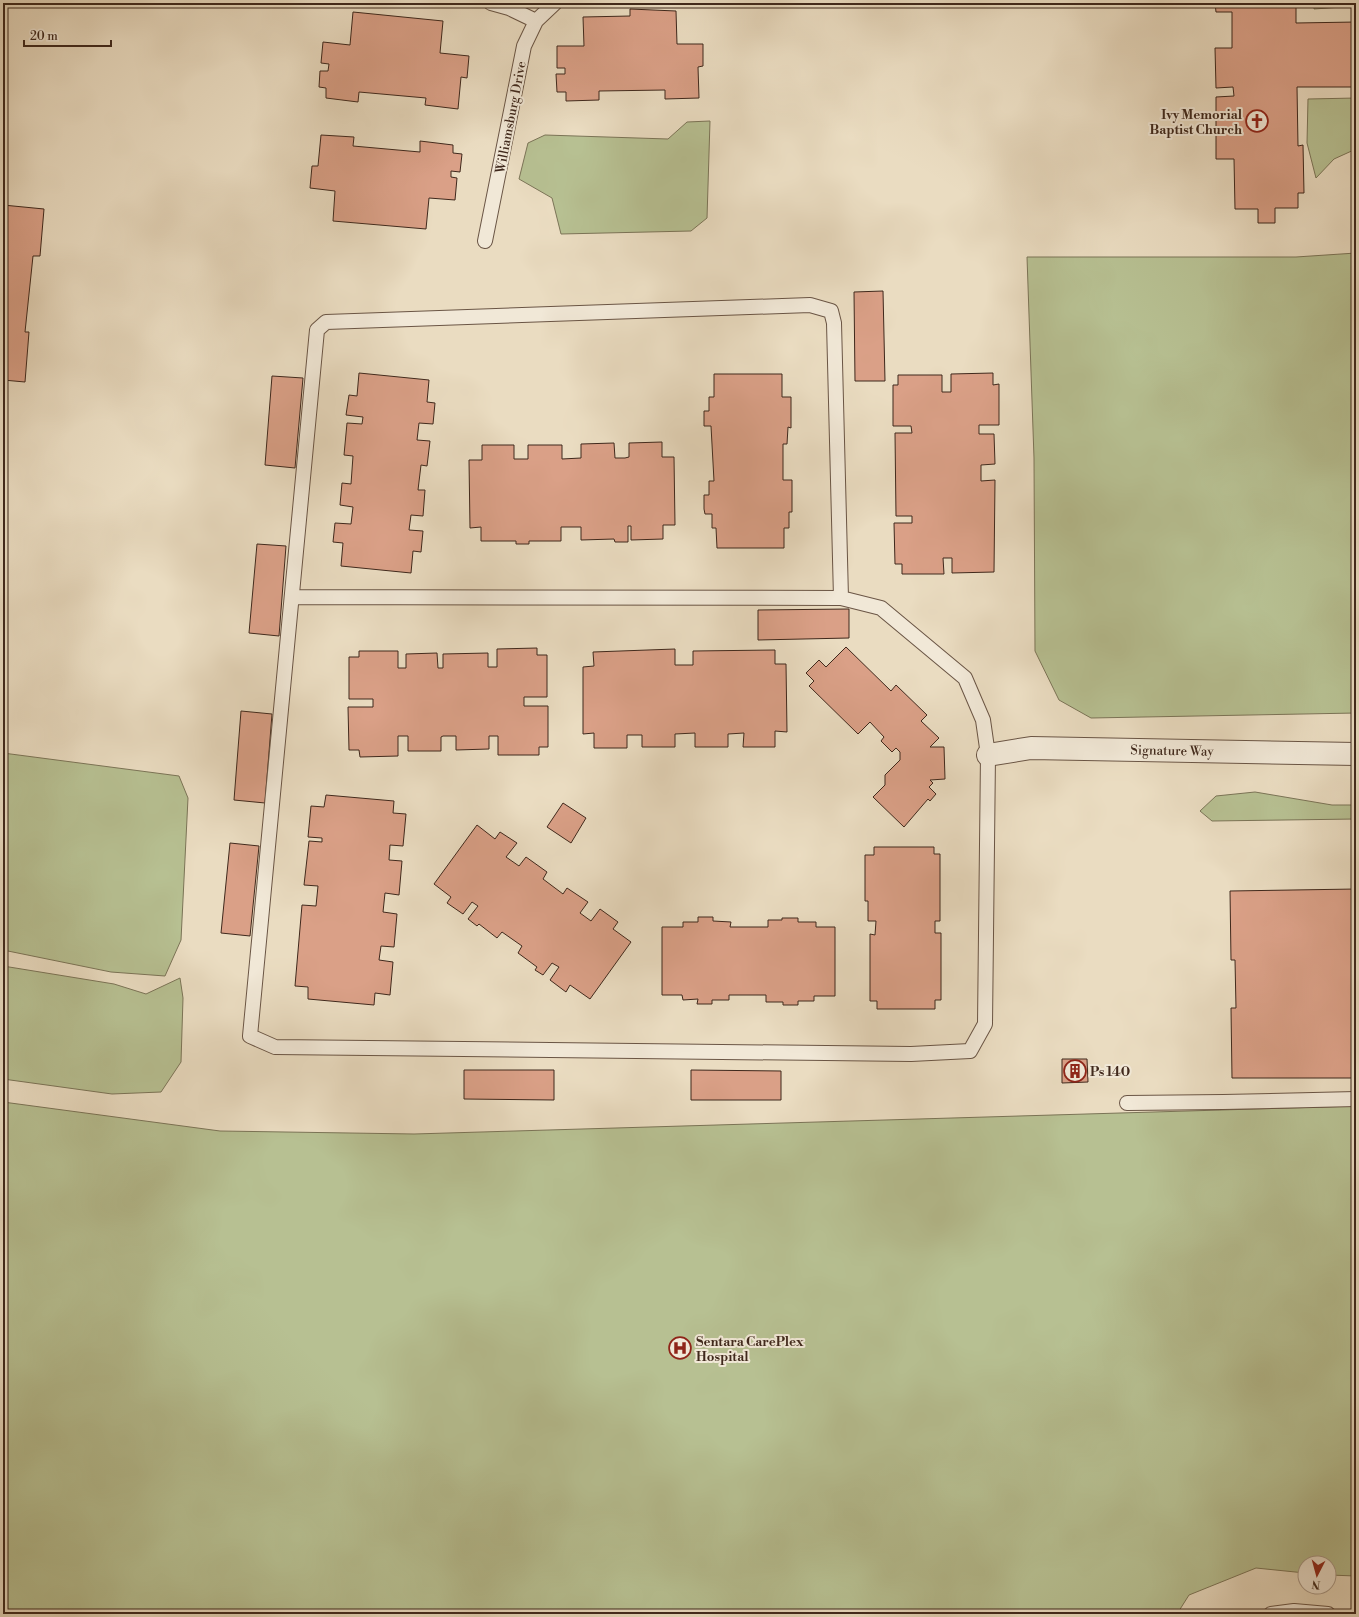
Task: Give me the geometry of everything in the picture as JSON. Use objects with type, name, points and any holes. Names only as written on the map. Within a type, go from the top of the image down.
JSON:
[{"type":"street","name":"Signature Way","points":[[988,755],[1031,748],[1356,754]]},
{"type":"lane","points":[[491,3],[509,8],[536,21]]},
{"type":"lane","name":"Williamsburg Drive","points":[[485,241],[524,46],[536,21],[555,3]]},
{"type":"lane","points":[[292,597],[841,598],[881,608],[965,678],[983,720],[988,755],[985,1024],[970,1051],[911,1054],[275,1048],[250,1036],[317,330],[326,322],[810,305],[831,311],[834,324],[841,598]]},
{"type":"lane","points":[[1127,1102],[1223,1102],[1356,1099]]},
{"type":"lane","points":[[1271,1614],[1294,1612],[1328,1614]]},
{"type":"green space","points":[[1314,3],[1356,3],[1356,6],[1314,9]]},
{"type":"green space","points":[[1356,98],[1356,149],[1334,159],[1316,178],[1307,143],[1308,99]]},
{"type":"green space","points":[[710,121],[707,218],[691,231],[561,234],[552,198],[519,179],[528,143],[545,135],[668,139],[687,122]]},
{"type":"green space","points":[[1356,253],[1356,713],[1091,718],[1059,700],[1035,651],[1034,458],[1027,257],[1296,257]]},
{"type":"green space","points":[[3,753],[179,776],[188,798],[181,940],[165,976],[111,972],[3,950]]},
{"type":"green space","points":[[1255,792],[1332,805],[1356,805],[1356,819],[1212,821],[1200,811],[1216,796]]},
{"type":"green space","points":[[3,966],[114,984],[146,994],[180,978],[183,998],[181,1062],[161,1092],[112,1094],[3,1079]]},
{"type":"green space","name":"Sentara CarePlex Hospital","points":[[3,1102],[220,1131],[414,1134],[1356,1106],[1356,1576],[1337,1575],[1337,1555],[1297,1555],[1297,1572],[1256,1568],[1189,1595],[1177,1614],[3,1614]]},
{"type":"building","name":"Ivy Memorial Baptist Church","points":[[1215,3],[1296,3],[1296,23],[1356,22],[1356,87],[1297,87],[1298,146],[1303,145],[1304,193],[1298,193],[1298,208],[1275,208],[1275,223],[1258,223],[1258,209],[1235,209],[1234,159],[1216,159],[1216,97],[1234,96],[1233,87],[1216,88],[1215,48],[1232,48],[1232,12],[1216,12]]},
{"type":"building","points":[[630,9],[676,11],[677,44],[703,44],[703,66],[698,67],[699,98],[665,99],[665,90],[599,91],[599,100],[566,101],[566,92],[557,92],[556,74],[565,74],[565,68],[557,68],[557,46],[584,46],[583,17],[630,16]]},
{"type":"building","points":[[353,12],[443,21],[440,53],[469,56],[467,78],[461,77],[458,109],[425,105],[426,98],[359,92],[358,102],[326,98],[326,88],[319,87],[320,71],[328,71],[329,64],[321,63],[323,42],[350,45]]},
{"type":"building","points":[[321,135],[354,137],[353,146],[420,152],[420,141],[453,145],[453,153],[462,154],[460,172],[451,171],[451,177],[457,178],[455,200],[429,198],[426,229],[333,221],[335,191],[310,188],[312,166],[318,166]]},
{"type":"building","points":[[3,205],[44,209],[40,256],[33,256],[25,332],[29,332],[25,382],[3,380]]},
{"type":"building","points":[[883,291],[885,381],[855,381],[854,292]]},
{"type":"building","points":[[359,373],[429,380],[427,402],[435,403],[433,424],[419,423],[417,440],[430,441],[427,466],[421,465],[418,490],[425,490],[423,516],[411,515],[409,530],[423,531],[421,552],[413,551],[411,573],[341,566],[343,543],[333,542],[335,523],[351,524],[353,507],[340,505],[342,483],[351,484],[353,456],[344,455],[347,423],[362,424],[363,417],[346,415],[349,395],[357,396]]},
{"type":"building","points":[[993,373],[993,385],[999,384],[999,425],[979,425],[979,434],[994,434],[995,464],[981,465],[981,481],[995,480],[994,572],[952,573],[952,558],[943,558],[944,574],[902,574],[902,564],[895,564],[894,523],[912,523],[912,516],[896,516],[895,433],[912,433],[911,426],[893,426],[893,385],[898,385],[898,375],[942,375],[942,392],[951,392],[951,374]]},
{"type":"building","points":[[714,374],[782,374],[782,397],[791,397],[791,428],[788,427],[787,444],[783,444],[783,480],[792,480],[792,512],[789,512],[789,528],[784,528],[784,548],[717,548],[716,528],[712,528],[712,514],[705,514],[704,509],[704,495],[709,495],[709,481],[714,481],[711,426],[704,426],[704,411],[709,411],[709,397],[714,397]]},
{"type":"building","points":[[272,376],[303,378],[295,468],[265,465]]},
{"type":"building","points":[[662,442],[662,457],[674,457],[675,525],[663,525],[663,539],[631,540],[631,526],[628,526],[628,542],[615,542],[614,539],[581,540],[581,527],[561,527],[561,541],[529,541],[529,544],[516,544],[516,541],[481,541],[481,527],[470,528],[469,460],[482,460],[482,445],[514,445],[514,459],[528,459],[528,445],[562,445],[562,459],[581,458],[581,444],[614,443],[615,458],[625,458],[629,457],[629,443]]},
{"type":"building","points":[[257,544],[286,546],[279,636],[249,633]]},
{"type":"building","points":[[849,609],[849,638],[758,640],[758,610]]},
{"type":"building","points":[[846,647],[891,691],[896,685],[927,715],[921,721],[939,738],[930,747],[944,747],[945,779],[930,780],[933,783],[929,787],[936,794],[930,801],[928,799],[904,827],[873,797],[885,785],[885,775],[900,760],[900,752],[896,748],[892,752],[881,741],[884,737],[870,722],[858,734],[809,686],[814,681],[806,673],[819,660],[826,667]]},
{"type":"building","points":[[537,648],[537,655],[547,655],[547,697],[524,697],[524,706],[548,706],[548,747],[539,747],[539,755],[498,755],[498,736],[489,736],[489,749],[456,750],[456,736],[443,736],[441,737],[441,751],[408,751],[408,736],[398,736],[398,756],[360,757],[359,750],[349,750],[348,707],[373,707],[373,699],[349,699],[349,657],[359,657],[359,651],[398,651],[398,668],[406,668],[406,654],[437,653],[438,668],[443,668],[443,654],[488,653],[488,667],[497,667],[497,649]]},
{"type":"building","points":[[675,649],[675,665],[693,665],[693,651],[775,650],[775,664],[786,664],[787,732],[775,731],[775,747],[743,747],[744,733],[728,734],[728,747],[695,747],[695,733],[675,734],[675,747],[642,747],[642,735],[627,735],[627,748],[594,748],[594,733],[583,734],[583,667],[594,666],[593,652]]},
{"type":"building","points":[[241,711],[272,714],[265,803],[234,800]]},
{"type":"building","points":[[326,795],[394,801],[393,813],[406,814],[403,846],[390,845],[389,860],[402,861],[399,895],[385,893],[383,912],[397,914],[394,947],[381,946],[379,960],[393,962],[390,995],[375,993],[374,1005],[308,999],[308,987],[295,986],[302,905],[316,906],[318,886],[304,885],[309,841],[322,842],[322,838],[308,837],[311,806],[324,807]]},
{"type":"building","points":[[563,803],[586,818],[571,843],[547,827]]},
{"type":"building","points":[[477,825],[495,839],[500,832],[517,843],[506,857],[519,866],[526,857],[547,872],[543,879],[563,894],[567,888],[588,902],[580,913],[591,921],[600,909],[618,922],[613,929],[631,942],[590,999],[570,985],[566,992],[550,980],[559,967],[552,963],[543,975],[535,970],[537,967],[518,953],[522,946],[502,932],[497,938],[479,924],[477,926],[468,919],[478,906],[472,902],[463,914],[447,903],[451,897],[434,884]]},
{"type":"building","points":[[230,843],[259,846],[250,936],[221,933]]},
{"type":"building","points":[[874,847],[934,847],[934,854],[940,854],[940,921],[935,921],[935,933],[941,933],[941,1000],[935,1000],[935,1009],[877,1009],[877,1001],[870,1001],[870,934],[875,935],[876,921],[868,921],[868,901],[865,901],[865,855],[874,855]]},
{"type":"building","points":[[1356,889],[1356,1078],[1232,1078],[1231,1008],[1236,1008],[1235,960],[1231,960],[1230,891]]},
{"type":"building","points":[[698,917],[713,917],[713,921],[731,922],[730,927],[768,927],[768,920],[798,918],[798,922],[816,922],[816,927],[835,927],[835,996],[814,996],[814,1001],[798,1001],[798,1005],[783,1005],[783,1002],[766,1002],[766,995],[729,995],[729,1000],[712,1000],[712,1004],[697,1004],[698,999],[683,1000],[682,995],[662,995],[662,927],[683,927],[683,922],[698,922]]},
{"type":"building","name":"Ps 140","points":[[1062,1059],[1087,1059],[1088,1082],[1062,1083]]},
{"type":"building","points":[[464,1070],[554,1070],[554,1100],[464,1099]]},
{"type":"building","points":[[691,1070],[781,1071],[781,1100],[691,1100]]},
{"type":"place","name":"Ivy Memorial Baptist Church","points":[[1257,121]]},
{"type":"place","name":"Ps 140","points":[[1075,1071]]},
{"type":"place","name":"Sentara CarePlex Hospital","points":[[680,1348]]}]
